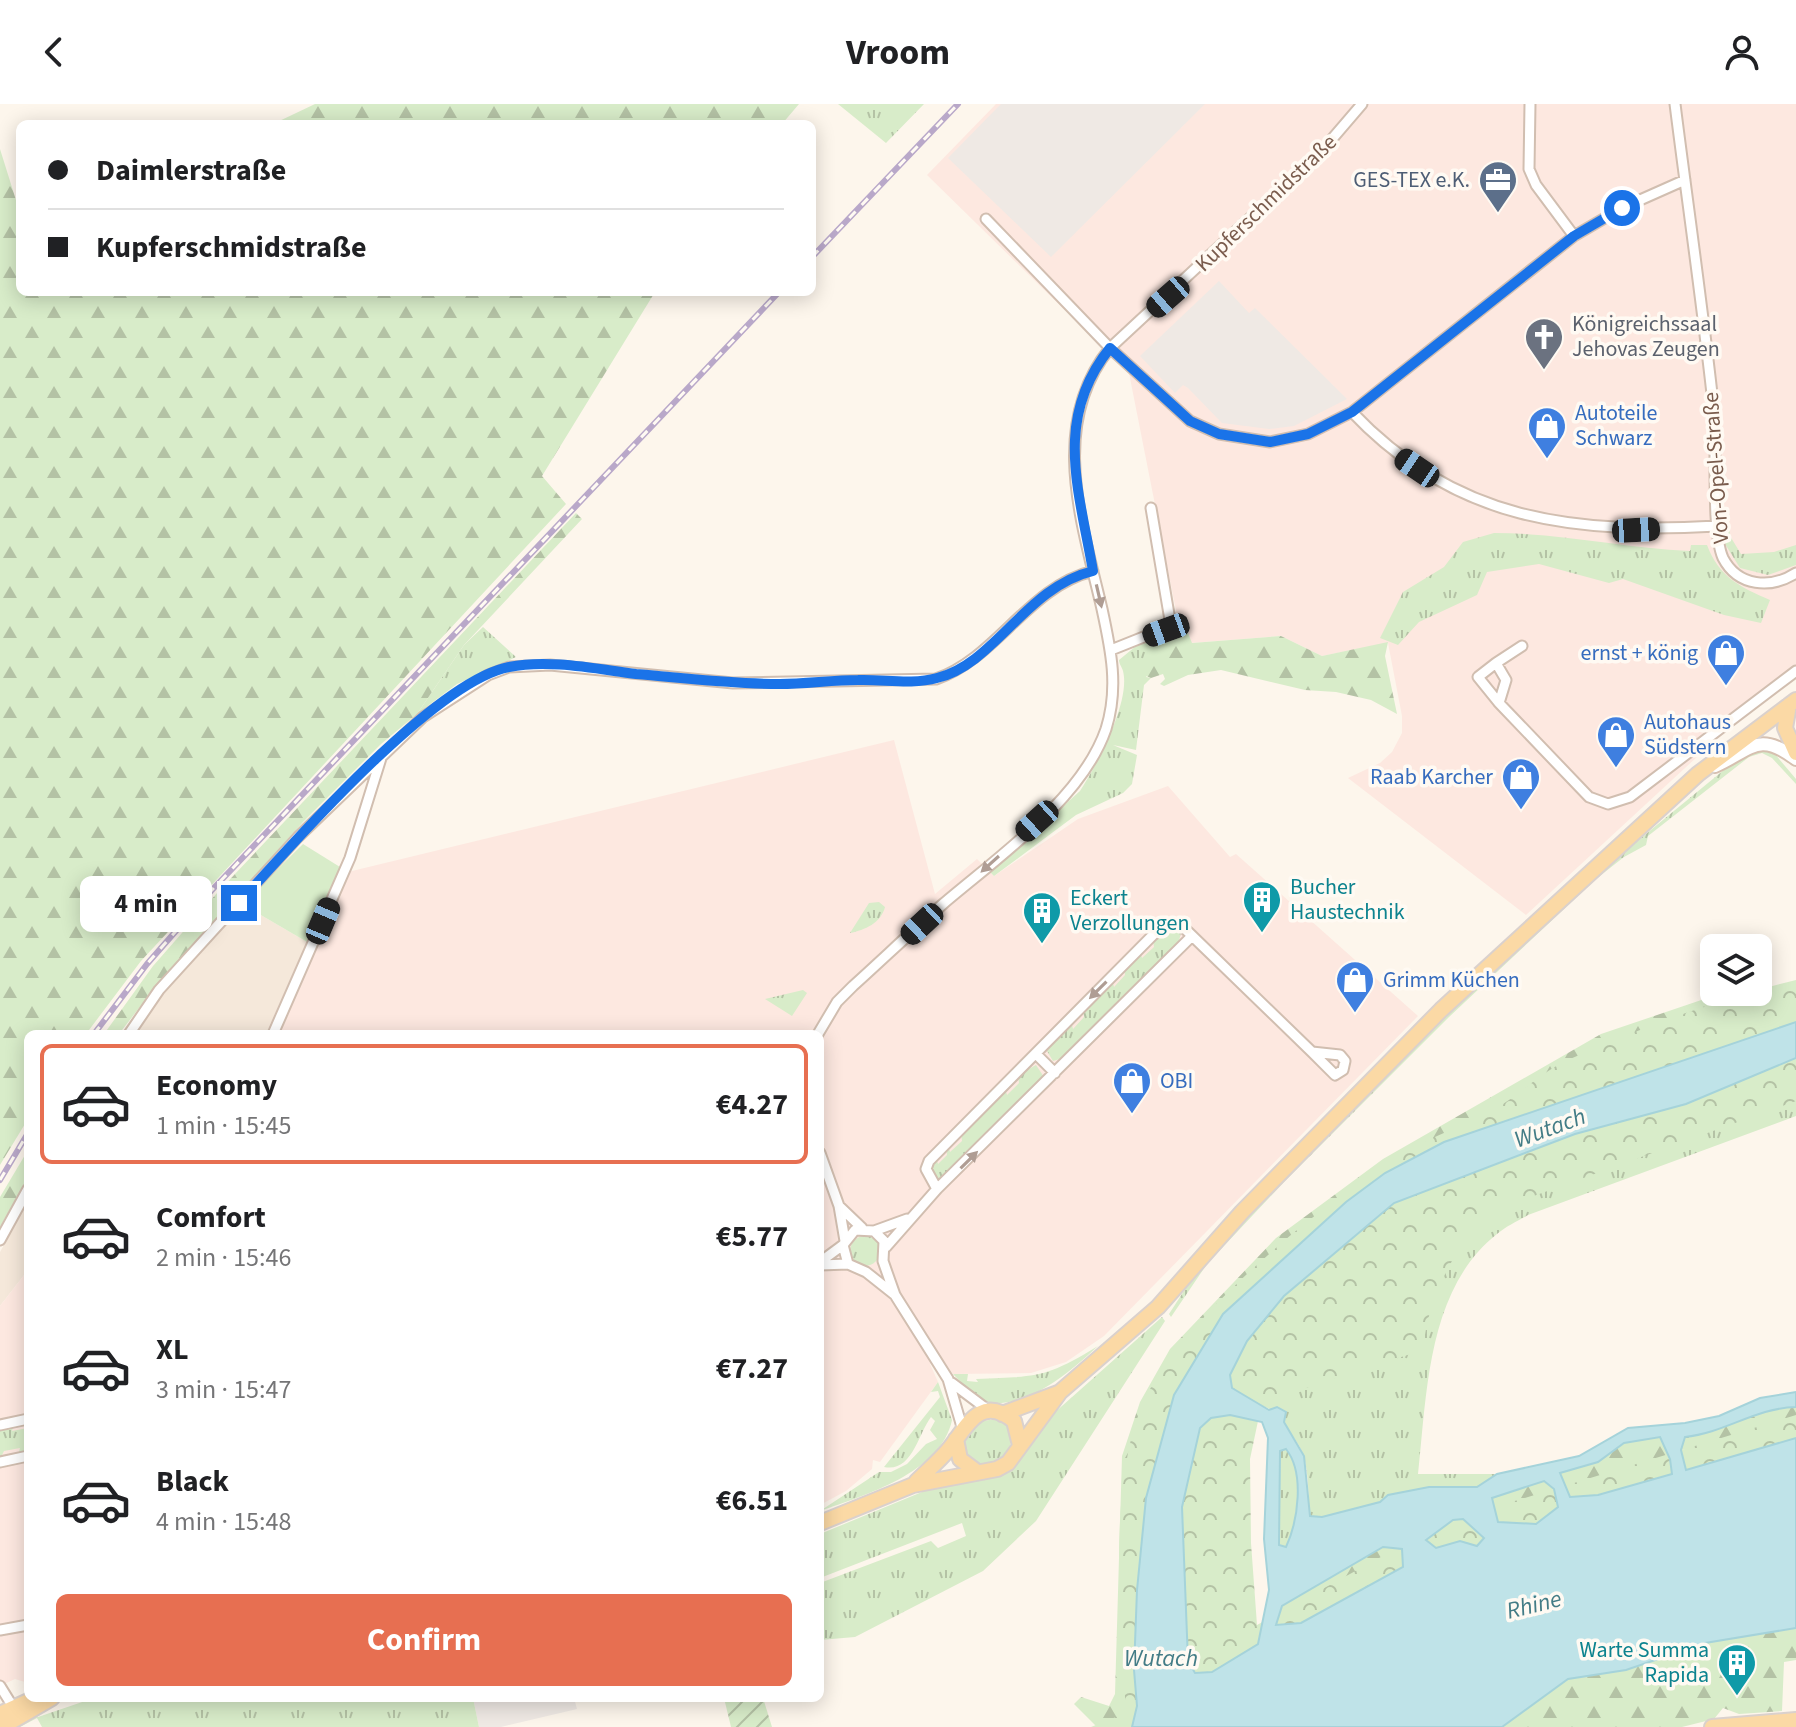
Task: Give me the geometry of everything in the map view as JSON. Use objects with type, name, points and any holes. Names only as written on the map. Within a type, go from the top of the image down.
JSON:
[{"type":"main road","points":[[1792,702],[1785,728],[1796,753]]},
{"type":"main road","points":[[824,1521],[913,1485],[1003,1466],[1060,1392],[1158,1307],[1242,1212],[1441,1010],[1698,774],[1792,702]]},
{"type":"main road","points":[[1698,774],[1756,743],[1781,748],[1796,759]]},
{"type":"main road","points":[[913,1485],[978,1414],[997,1412],[1060,1392]]},
{"type":"main road","points":[[997,1412],[1018,1427],[1020,1445]]},
{"type":"main road","points":[[959,1433],[960,1459],[976,1471]]},
{"type":"main road","points":[[5,1718],[29,1702]]},
{"type":"main road","points":[[5,1718],[43,1702]]},
{"type":"main road","points":[[1712,1727],[1796,1720]]},
{"type":"street","name":"Kupferschmidstraße","points":[[820,1030],[837,1002],[1050,810],[1084,772],[1105,731],[1114,686],[1111,650],[1072,456],[1078,408],[1092,373],[1110,348],[1320,153],[1362,104]]},
{"type":"street","points":[[1530,104],[1529,169],[1536,185],[1574,236]]},
{"type":"street","name":"Von-Opel-Straße","points":[[1675,104],[1714,414],[1722,554],[1738,575],[1764,584],[1796,573]]},
{"type":"street","points":[[986,219],[1110,348],[1190,421],[1219,434],[1270,442],[1308,434],[1352,412],[1574,236],[1622,208],[1685,180]]},
{"type":"street","points":[[1352,412],[1384,445],[1432,477],[1515,513],[1572,526],[1636,530],[1718,526]]},
{"type":"street","points":[[1111,650],[1171,626],[1151,508]]},
{"type":"street","points":[[132,1030],[181,967],[298,837],[382,755],[423,717],[461,690],[509,667],[550,665],[733,683],[936,679],[962,670],[1034,602],[1067,580],[1093,571]]},
{"type":"street","points":[[1522,646],[1478,677],[1589,797],[1608,804],[1630,797],[1796,671]]},
{"type":"street","points":[[1496,663],[1506,680],[1499,703]]},
{"type":"street","points":[[275,1030],[350,858],[382,755]]},
{"type":"street","points":[[937,1189],[926,1169],[929,1161],[1153,935],[1169,923],[1178,923],[1312,1052]]},
{"type":"street","points":[[997,1412],[969,1399],[948,1379],[895,1295],[883,1261],[886,1247],[907,1219],[1192,936]]},
{"type":"street","points":[[1036,1054],[1055,1073]]},
{"type":"street","points":[[824,1164],[839,1206],[848,1264]]},
{"type":"street","points":[[0,1240],[24,1196]]},
{"type":"street","points":[[839,1206],[862,1228],[874,1231],[907,1219]]},
{"type":"street","points":[[824,1260],[862,1228]]},
{"type":"street","points":[[874,1231],[886,1247]]},
{"type":"street","points":[[866,1272],[883,1261]]},
{"type":"street","points":[[824,1263],[848,1264],[866,1272],[895,1295]]},
{"type":"street","points":[[948,1379],[959,1433]]},
{"type":"street","points":[[0,1425],[24,1420]]},
{"type":"street","points":[[0,1462],[24,1457]]},
{"type":"street","points":[[0,1630],[24,1626]]},
{"type":"street","points":[[0,1686],[5,1718]]},
{"type":"shaded area","points":[[996,104],[1796,104],[1796,675],[1713,736],[1698,756],[1526,915],[1348,778],[1380,763],[1392,752],[1402,733],[1402,716],[1388,643],[1322,656],[1281,636],[1191,643],[1183,621],[1178,621],[1129,373],[927,175]]},
{"type":"shaded area","points":[[1001,104],[1205,104],[1051,257],[948,158]]},
{"type":"shaded area","points":[[1219,281],[1249,313],[1255,308],[1347,399],[1294,426],[1269,429],[1222,423],[1188,388],[1183,385],[1175,393],[1140,356]]},
{"type":"shaded area","points":[[894,740],[935,894],[977,859],[994,876],[1078,819],[1168,786],[1230,857],[1236,854],[1418,1016],[1104,1336],[1066,1362],[1031,1373],[953,1374],[941,1357],[930,1364],[938,1382],[880,1462],[873,1460],[872,1469],[846,1491],[824,1503],[824,1030],[268,1030],[340,867],[352,871]]},
{"type":"shaded area","points":[[242,904],[307,942],[268,1030],[137,1030],[160,996]]},
{"type":"shaded area","points":[[24,1209],[24,1275],[0,1306],[0,1252]]},
{"type":"shaded area","points":[[24,1275],[24,1682],[15,1679],[0,1686],[0,1306]]},
{"type":"shaded area","points":[[474,1702],[575,1702],[577,1709],[501,1727],[479,1727]]},
{"type":"green space","points":[[315,104],[799,104],[785,120],[281,120]]},
{"type":"green space","points":[[838,104],[924,104],[886,143]]},
{"type":"green space","points":[[0,149],[16,200],[16,296],[653,296],[542,476],[566,504],[141,961],[89,1030],[24,1030],[24,1126],[0,1165]]},
{"type":"green space","points":[[576,513],[582,519],[464,645],[417,714],[381,744],[303,822],[156,986],[122,1030],[107,1030],[153,966],[217,893]]},
{"type":"green space","points":[[1723,520],[1729,520],[1730,536],[1741,554],[1774,552],[1796,545],[1796,565],[1768,575],[1740,568],[1725,544]]},
{"type":"green space","points":[[1494,533],[1544,535],[1690,551],[1691,545],[1707,545],[1718,565],[1732,580],[1770,600],[1761,623],[1724,615],[1623,579],[1609,583],[1539,564],[1487,572],[1477,595],[1419,622],[1398,645],[1380,638],[1403,592],[1444,567],[1463,542]]},
{"type":"green space","points":[[1183,620],[1188,633],[1165,642],[1146,677],[1151,678],[1144,685],[1136,750],[1113,745],[1137,755],[1132,784],[1123,793],[1076,815],[994,876],[990,872],[1080,791],[1087,780],[1103,750],[1122,699],[1123,671],[1119,660],[1136,646],[1175,630],[1178,621]]},
{"type":"green space","points":[[483,627],[516,657],[457,684],[417,714],[464,645]]},
{"type":"green space","points":[[1188,633],[1192,643],[1281,636],[1322,656],[1388,642],[1385,656],[1397,714],[1371,700],[1336,692],[1305,690],[1221,670],[1188,675],[1164,686],[1160,684],[1165,679],[1163,674],[1151,678],[1129,669],[1165,642]]},
{"type":"green space","points":[[1759,747],[1774,753],[1796,779],[1796,784],[1772,758],[1762,753],[1749,757],[1648,836],[1646,845],[1624,857],[1596,879],[1449,1017],[1285,1181],[1207,1264],[1171,1317],[1169,1314],[1202,1263],[1446,1014],[1591,879],[1747,751]]},
{"type":"green space","points":[[303,844],[340,867],[307,942],[242,904]]},
{"type":"green space","points":[[879,902],[885,907],[880,917],[867,928],[850,933],[869,903]]},
{"type":"green space","points":[[1175,928],[1181,932],[1178,946],[1070,1056],[1053,1061],[1047,1051],[1071,1021],[1073,1029],[1084,1017],[1083,1009],[1112,980],[1114,987],[1125,975],[1124,967],[1140,951],[1142,958],[1154,947],[1153,939]]},
{"type":"green space","points":[[1796,980],[1796,1101],[1484,1214],[1443,1278],[1430,1312],[1423,1350],[1262,1402],[1250,1459],[1251,1543],[1257,1625],[1443,1523],[1796,1415],[1796,1520],[1274,1727],[1091,1727],[1126,1713],[1120,1601],[1120,1522],[1129,1447],[1139,1413],[1157,1378],[1220,1301],[1302,1226],[1384,1166],[1419,1145],[1495,1109],[1560,1064],[1707,1006],[1772,1006],[1772,986]]},
{"type":"green space","points":[[803,990],[807,993],[792,1016],[765,999]]},
{"type":"green space","points":[[1700,1000],[1700,1006],[1734,1006],[1284,1256],[1132,1727],[1097,1727],[1074,1704],[1081,1697],[1109,1706],[1115,1694],[1122,1456],[1140,1402],[1170,1349],[1276,1238],[1383,1159],[1601,1034]]},
{"type":"green space","points":[[1036,1065],[1044,1077],[942,1178],[936,1178],[931,1173],[936,1157],[938,1164],[947,1155],[946,1147],[948,1145],[950,1152],[962,1141],[961,1133],[1005,1088],[1007,1095],[1019,1083],[1018,1075]]},
{"type":"green space","points":[[1796,1079],[1796,1116],[1528,1215],[1501,1231],[1474,1257],[1456,1283],[1435,1345],[1428,1377],[1418,1474],[1497,1474],[1477,1487],[1429,1487],[1388,1495],[1380,1502],[1322,1517],[1310,1517],[1307,1471],[1302,1452],[1283,1415],[1254,1402],[1415,1234]]},
{"type":"green space","points":[[24,1157],[24,1184],[0,1227],[0,1197]]},
{"type":"green space","points":[[865,1236],[876,1240],[880,1251],[876,1262],[865,1266],[854,1262],[850,1251],[854,1240]]},
{"type":"green space","points":[[1162,1317],[1165,1321],[1036,1521],[983,1571],[855,1637],[824,1640],[824,1581],[931,1541],[938,1548],[966,1536],[962,1523],[824,1576],[824,1532],[939,1485],[1002,1475],[1019,1462],[1030,1441],[1053,1414]]},
{"type":"green space","points":[[1098,1346],[1059,1379],[1012,1401],[979,1401],[953,1374],[968,1374],[967,1381],[978,1382],[976,1379],[1040,1374],[1065,1365]]},
{"type":"green space","points":[[938,1382],[952,1420],[945,1438],[933,1454],[899,1479],[824,1510],[879,1472],[891,1472],[907,1464],[926,1444],[937,1439],[930,1430],[935,1421],[931,1417],[908,1458],[894,1467],[884,1467],[940,1397],[938,1391],[931,1392]]},
{"type":"green space","points":[[1796,1407],[1796,1438],[1681,1450],[1685,1437],[1781,1408]]},
{"type":"green space","points":[[998,1419],[1012,1429],[1010,1450],[996,1464],[977,1466],[962,1453],[963,1436],[981,1421]]},
{"type":"green space","points":[[14,1424],[12,1431],[24,1429],[24,1454],[18,1455],[20,1448],[4,1451],[0,1459],[0,1427]]},
{"type":"green space","points":[[1659,1437],[1671,1459],[1570,1497],[1560,1473],[1598,1462],[1624,1443]]},
{"type":"green space","points":[[1286,1449],[1296,1471],[1297,1484],[1294,1524],[1287,1547],[1279,1546],[1280,1450]]},
{"type":"green space","points":[[1543,1481],[1554,1489],[1498,1522],[1492,1498]]},
{"type":"green space","points":[[1383,1547],[1402,1549],[1276,1625],[1282,1606]]},
{"type":"green space","points":[[1796,1628],[1796,1660],[1784,1662],[1782,1711],[1739,1714],[1723,1708],[1714,1719],[1682,1727],[1502,1727],[1568,1679],[1626,1670],[1705,1643]]},
{"type":"green space","points":[[82,1702],[474,1702],[479,1727],[42,1727],[37,1718],[20,1727],[10,1727],[33,1715],[38,1717]]},
{"type":"green space","points":[[725,1702],[764,1702],[772,1727],[731,1727]]},
{"type":"water","points":[[1796,1022],[1796,1058],[1686,1104],[1575,1134],[1394,1203],[1284,1296],[1247,1341],[1230,1375],[1232,1388],[1269,1410],[1277,1407],[1286,1412],[1284,1422],[1304,1456],[1310,1516],[1322,1517],[1380,1502],[1388,1495],[1429,1487],[1477,1487],[1497,1474],[1579,1456],[1628,1428],[1685,1423],[1719,1416],[1760,1398],[1796,1392],[1796,1407],[1781,1408],[1700,1435],[1685,1437],[1681,1450],[1686,1470],[1796,1438],[1796,1628],[1705,1643],[1626,1670],[1568,1679],[1502,1727],[1132,1727],[1137,1706],[1134,1670],[1137,1590],[1146,1498],[1174,1395],[1223,1314],[1346,1202],[1385,1173],[1444,1142]],"holes":[[[1230,1415],[1262,1422],[1268,1438],[1264,1539],[1269,1590],[1258,1644],[1212,1672],[1195,1673],[1188,1661],[1182,1507],[1200,1428],[1211,1418]],[[1660,1437],[1670,1459],[1672,1474],[1598,1495],[1570,1497],[1560,1473],[1598,1462],[1624,1443]],[[1286,1449],[1296,1471],[1298,1497],[1286,1547],[1279,1545],[1280,1451]],[[1544,1481],[1554,1489],[1558,1507],[1536,1524],[1498,1522],[1492,1498]],[[1463,1519],[1484,1538],[1477,1546],[1460,1541],[1436,1548],[1426,1540],[1453,1520]],[[1383,1547],[1402,1549],[1403,1567],[1301,1623],[1276,1625],[1282,1606]]]},
{"type":"railway","points":[[816,253],[958,104]]},
{"type":"railway","points":[[97,1030],[147,964],[211,891],[775,296]]},
{"type":"railway","points":[[0,1180],[24,1140]]},
{"type":"place","name":"GES-TEX e.K.","points":[[1498,214]]},
{"type":"place","name":"Königreichssaal Jehovas Zeugen","points":[[1544,371]]},
{"type":"place","name":"Autoteile Schwarz","points":[[1547,460]]},
{"type":"place","name":"ernst + könig","points":[[1726,687]]},
{"type":"place","name":"Autohaus Südstern","points":[[1616,769]]},
{"type":"place","name":"Raab Karcher","points":[[1521,811]]},
{"type":"place","name":"Bucher Haustechnik","points":[[1262,934]]},
{"type":"place","name":"Eckert Verzollungen","points":[[1042,945]]},
{"type":"place","name":"Grimm Küchen","points":[[1355,1014]]},
{"type":"place","name":"OBI","points":[[1132,1115]]},
{"type":"place","name":"Warte Summa Rapida","points":[[1737,1697]]},
{"type":"route","points":[[239,903],[298,837],[423,717],[461,690],[509,667],[550,665],[733,683],[781,684],[912,681],[936,679],[962,670],[1034,602],[1067,580],[1093,571],[1072,456],[1078,408],[1092,373],[1110,348],[1190,421],[1219,434],[1270,442],[1308,434],[1352,412],[1574,236],[1622,208]]},
{"type":"water label","name":"Wutach","points":[[1550,1128]]},
{"type":"water label","name":"Rhine","points":[[1534,1605]]},
{"type":"water label","name":"Wutach","points":[[1161,1658]]}]
